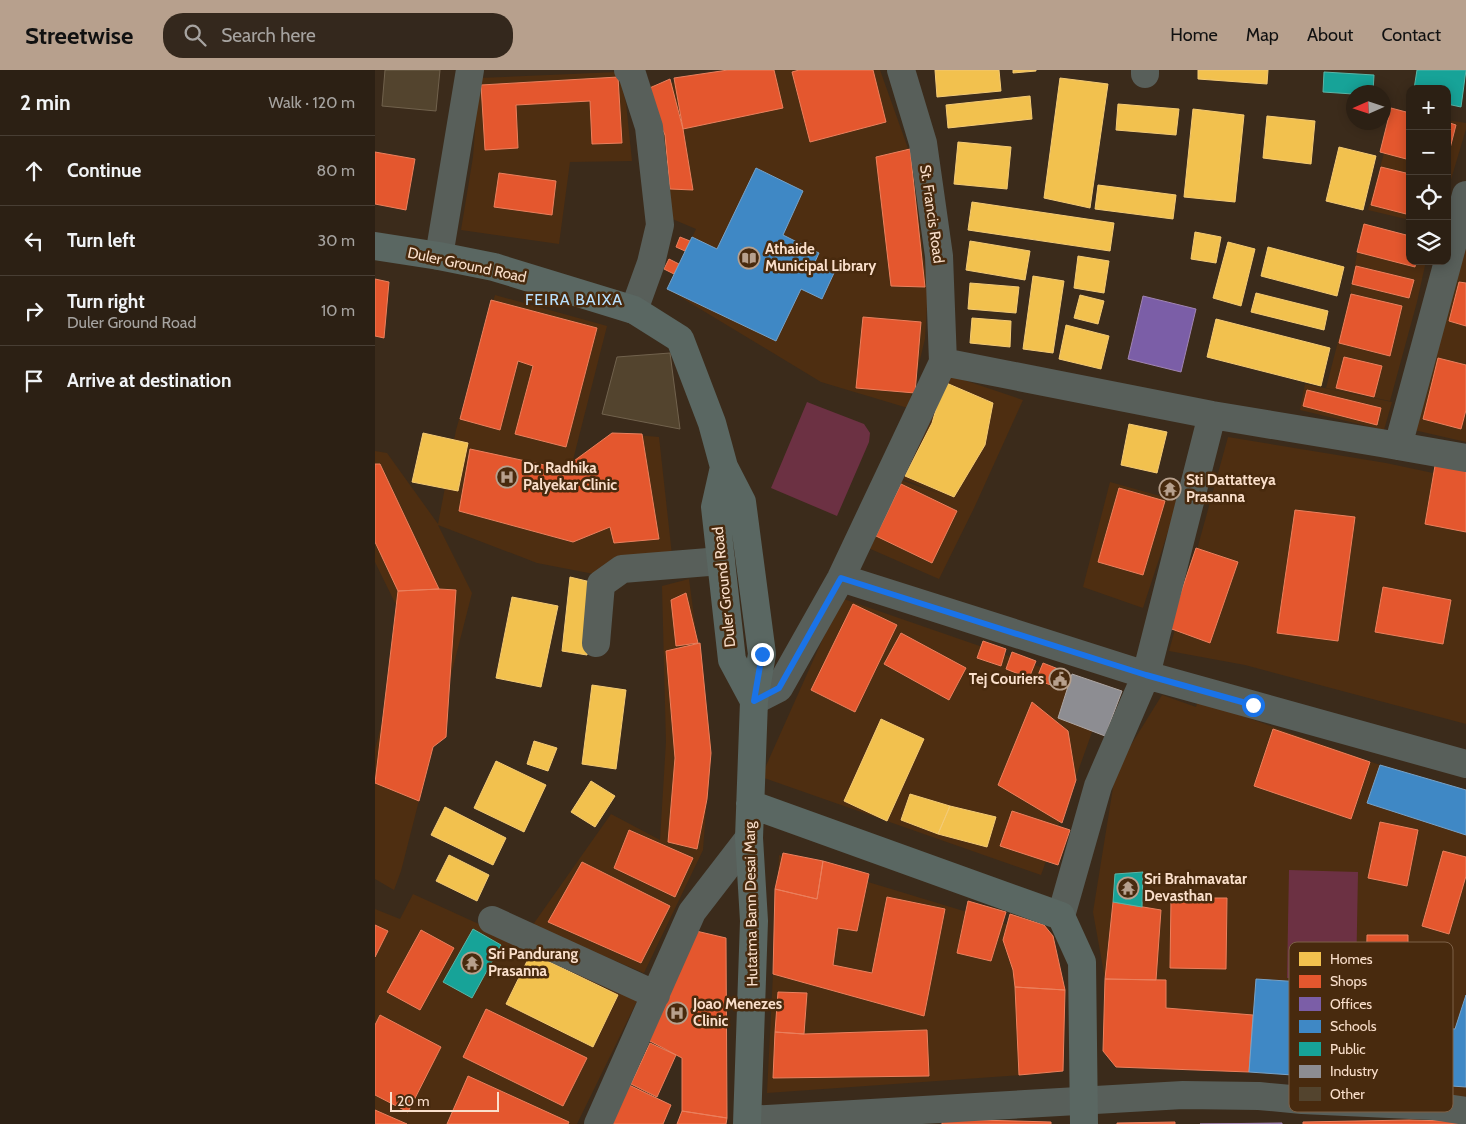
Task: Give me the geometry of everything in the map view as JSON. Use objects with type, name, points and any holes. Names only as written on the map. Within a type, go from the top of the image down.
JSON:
[{"type":"main road","name":"Duler Ground Road","points":[[375,246],[494,267],[634,310],[680,339],[713,423],[724,467],[742,502],[762,654],[754,701],[751,804]]},
{"type":"main road","name":"Duler Ground Road","points":[[724,467],[715,507],[731,660],[754,701]]},
{"type":"main road","points":[[751,804],[1061,916],[1082,962],[1084,1112]]},
{"type":"main road","name":"Hutatma Bann Desai Marg","points":[[747,1122],[754,921],[749,838],[751,804]]},
{"type":"street","points":[[439,256],[470,70]]},
{"type":"street","name":"St. Francis Road","points":[[901,70],[923,143],[939,256],[943,362]]},
{"type":"street","points":[[634,71],[649,127],[660,225],[651,262],[634,310]]},
{"type":"street","points":[[1397,446],[1466,195]]},
{"type":"street","points":[[754,701],[779,688],[841,578],[943,362],[1212,415],[1466,458]]},
{"type":"street","points":[[1061,916],[1099,786],[1146,675],[1212,415]]},
{"type":"street","points":[[596,643],[601,584],[622,570],[721,561]]},
{"type":"street","points":[[841,578],[1146,675],[1466,764]]},
{"type":"street","points":[[599,1124],[692,912],[749,838]]},
{"type":"street","points":[[492,920],[656,995]]},
{"type":"street","points":[[747,1122],[1084,1112],[1183,1096],[1259,1096],[1289,1099]]},
{"type":"street","points":[[1453,1109],[1466,1111]]},
{"type":"shaded area","points":[[764,70],[880,70],[910,154],[928,288],[925,339],[908,408],[821,382],[667,289],[696,229],[670,218],[648,86]]},
{"type":"shaded area","points":[[618,72],[626,103],[632,161],[570,162],[559,244],[461,230],[473,157],[479,78]]},
{"type":"shaded area","points":[[1395,114],[1406,115],[1406,219],[1368,210]]},
{"type":"shaded area","points":[[1451,121],[1466,123],[1466,129],[1451,180]]},
{"type":"shaded area","points":[[1363,223],[1406,235],[1406,265],[1425,265],[1390,401],[1326,388],[1350,291]]},
{"type":"shaded area","points":[[1466,240],[1466,442],[1414,430]]},
{"type":"shaded area","points":[[495,295],[607,326],[573,460],[612,433],[659,437],[672,555],[603,565],[599,575],[537,563],[438,525],[472,593],[401,871],[394,890],[375,879],[375,749],[382,722],[398,609],[375,562],[375,451],[387,453],[438,524],[456,430]]},
{"type":"shaded area","points":[[946,374],[1023,400],[975,506],[939,579],[866,547],[900,480],[941,494],[898,477]]},
{"type":"shaded area","points":[[1305,384],[1392,402],[1384,430],[1300,410]]},
{"type":"shaded area","points":[[807,402],[864,424],[870,433],[869,442],[837,516],[771,488]]},
{"type":"shaded area","points":[[1228,437],[1386,463],[1466,480],[1466,724],[1245,665],[1169,651]]},
{"type":"shaded area","points":[[1110,482],[1178,501],[1143,608],[1083,587]]},
{"type":"shaded area","points":[[689,579],[711,745],[703,850],[644,973],[532,926],[611,814],[660,840],[666,742],[662,586]]},
{"type":"shaded area","points":[[841,598],[1107,690],[1041,875],[761,777]]},
{"type":"shaded area","points":[[1162,695],[1196,707],[1198,700],[1380,765],[1466,790],[1466,1098],[1453,1096],[1453,942],[1289,942],[1289,1075],[1116,1067],[1103,1051],[1105,979],[1093,912],[1116,769]]},
{"type":"shaded area","points":[[779,855],[1020,928],[1047,981],[1051,1073],[767,1093]]},
{"type":"shaded area","points":[[1289,870],[1358,872],[1357,942],[1289,942],[1289,978],[1287,978]]},
{"type":"shaded area","points":[[413,894],[639,997],[577,1124],[375,1124],[375,909],[400,919]]},
{"type":"building: Homes","points":[[935,70],[999,70],[1001,91],[937,97]]},
{"type":"building: Homes","points":[[1013,70],[1036,70],[1036,71],[1013,73]]},
{"type":"building: Homes","points":[[1198,70],[1268,70],[1267,84],[1198,79]]},
{"type":"building: Homes","points":[[1060,78],[1108,84],[1090,208],[1044,198]]},
{"type":"building: Homes","points":[[1030,96],[1032,119],[948,128],[946,105]]},
{"type":"building: Homes","points":[[1118,104],[1179,109],[1176,135],[1116,130]]},
{"type":"building: Homes","points":[[1193,109],[1244,115],[1235,202],[1184,197]]},
{"type":"building: Homes","points":[[1267,116],[1315,121],[1311,164],[1263,158]]},
{"type":"building: Homes","points":[[958,142],[1011,147],[1007,189],[954,184]]},
{"type":"building: Homes","points":[[1339,147],[1376,156],[1363,210],[1326,201]]},
{"type":"building: Homes","points":[[1098,185],[1176,195],[1173,219],[1095,209]]},
{"type":"building: Homes","points":[[972,202],[1114,223],[1110,251],[968,230]]},
{"type":"building: Homes","points":[[1195,232],[1221,237],[1216,263],[1191,259]]},
{"type":"building: Homes","points":[[970,241],[1030,251],[1025,280],[966,270]]},
{"type":"building: Homes","points":[[1228,242],[1255,249],[1241,306],[1213,298]]},
{"type":"building: Homes","points":[[1268,247],[1344,267],[1337,296],[1261,276]]},
{"type":"building: Homes","points":[[1078,256],[1109,261],[1104,293],[1074,288]]},
{"type":"building: Homes","points":[[1033,276],[1064,281],[1053,353],[1023,349]]},
{"type":"building: Homes","points":[[970,283],[1019,287],[1016,313],[968,309]]},
{"type":"building: Homes","points":[[1256,293],[1328,311],[1324,330],[1251,312]]},
{"type":"building: Homes","points":[[1080,295],[1104,301],[1098,324],[1074,318]]},
{"type":"building: Homes","points":[[972,318],[1011,321],[1010,347],[970,343]]},
{"type":"building: Homes","points":[[1216,319],[1330,348],[1321,386],[1207,357]]},
{"type":"building: Homes","points":[[1066,325],[1109,336],[1101,369],[1059,359]]},
{"type":"building: Homes","points":[[944,382],[993,403],[985,445],[954,497],[905,476],[932,423]]},
{"type":"building: Homes","points":[[1129,424],[1167,432],[1157,473],[1121,465]]},
{"type":"building: Homes","points":[[423,433],[468,443],[458,491],[412,482]]},
{"type":"building: Homes","points":[[570,577],[599,584],[587,655],[562,651]]},
{"type":"building: Homes","points":[[512,597],[558,606],[541,687],[496,678]]},
{"type":"building: Homes","points":[[592,685],[626,690],[616,769],[582,764]]},
{"type":"building: Homes","points":[[881,719],[924,739],[887,821],[844,801]]},
{"type":"building: Homes","points":[[534,741],[557,748],[548,771],[527,764]]},
{"type":"building: Homes","points":[[496,761],[546,785],[524,832],[474,808]]},
{"type":"building: Homes","points":[[591,781],[615,796],[595,827],[571,812]]},
{"type":"building: Homes","points":[[910,794],[950,806],[938,834],[901,820]]},
{"type":"building: Homes","points":[[950,806],[996,817],[987,847],[938,834]]},
{"type":"building: Homes","points":[[445,807],[506,838],[493,865],[431,835]]},
{"type":"building: Homes","points":[[449,855],[489,875],[477,901],[436,881]]},
{"type":"building: Homes","points":[[531,953],[618,995],[593,1047],[506,1004]]},
{"type":"building: Shops","points":[[728,70],[774,70],[783,108],[683,129],[674,78]]},
{"type":"building: Shops","points":[[799,70],[873,70],[886,122],[810,142],[792,72]]},
{"type":"building: Shops","points":[[618,77],[622,143],[592,144],[590,101],[516,105],[518,148],[485,150],[481,85]]},
{"type":"building: Shops","points":[[670,79],[683,129],[693,190],[670,189],[665,135],[645,90]]},
{"type":"building: Shops","points":[[1391,108],[1406,112],[1406,159],[1380,152],[1386,130],[1391,130]]},
{"type":"building: Shops","points":[[1451,123],[1456,125],[1451,144]]},
{"type":"building: Shops","points":[[910,149],[925,287],[891,286],[876,157]]},
{"type":"building: Shops","points":[[375,152],[415,159],[406,210],[375,204]]},
{"type":"building: Shops","points":[[1381,167],[1406,173],[1406,214],[1371,205]]},
{"type":"building: Shops","points":[[499,173],[556,181],[552,215],[494,207]]},
{"type":"building: Shops","points":[[1364,224],[1406,235],[1406,265],[1357,252]]},
{"type":"building: Shops","points":[[680,237],[690,241],[685,251],[676,247]]},
{"type":"building: Shops","points":[[669,259],[679,264],[674,274],[664,269]]},
{"type":"building: Shops","points":[[1356,266],[1414,280],[1409,298],[1352,284]]},
{"type":"building: Shops","points":[[375,279],[389,282],[384,338],[375,336]]},
{"type":"building: Shops","points":[[1459,282],[1466,283],[1466,326],[1449,321]]},
{"type":"building: Shops","points":[[1351,294],[1402,306],[1390,356],[1339,343]]},
{"type":"building: Shops","points":[[491,300],[597,328],[566,447],[515,434],[533,366],[518,361],[500,430],[460,419]]},
{"type":"building: Shops","points":[[863,317],[921,322],[915,393],[856,388]]},
{"type":"building: Shops","points":[[1344,357],[1382,366],[1374,397],[1336,388]]},
{"type":"building: Shops","points":[[1438,358],[1466,365],[1466,410],[1461,429],[1423,419]]},
{"type":"building: Shops","points":[[1307,390],[1381,408],[1377,425],[1303,406]]},
{"type":"building: Shops","points":[[612,433],[642,434],[659,539],[614,543],[610,527],[573,542],[459,511],[470,449],[563,469]]},
{"type":"building: Shops","points":[[1436,460],[1466,466],[1466,532],[1425,524]]},
{"type":"building: Shops","points":[[375,464],[380,464],[439,589],[398,591],[375,542]]},
{"type":"building: Shops","points":[[901,484],[957,511],[932,563],[876,536]]},
{"type":"building: Shops","points":[[1119,488],[1165,501],[1143,575],[1098,562]]},
{"type":"building: Shops","points":[[1295,510],[1355,517],[1338,641],[1277,633]]},
{"type":"building: Shops","points":[[1196,548],[1238,562],[1210,643],[1169,628]]},
{"type":"building: Shops","points":[[1383,587],[1451,600],[1443,644],[1375,632]]},
{"type":"building: Shops","points":[[456,590],[446,737],[433,747],[419,801],[375,783],[398,591]]},
{"type":"building: Shops","points":[[686,593],[698,643],[676,646],[671,600]]},
{"type":"building: Shops","points":[[853,604],[897,625],[855,712],[811,690]]},
{"type":"building: Shops","points":[[901,633],[966,668],[949,700],[884,664]]},
{"type":"building: Shops","points":[[983,641],[1006,649],[1001,666],[977,658]]},
{"type":"building: Shops","points":[[700,643],[711,753],[707,799],[697,849],[668,842],[675,758],[666,651]]},
{"type":"building: Shops","points":[[1012,652],[1036,661],[1029,678],[1006,669]]},
{"type":"building: Shops","points":[[1043,663],[1066,672],[1060,688],[1036,680]]},
{"type":"building: Shops","points":[[1032,702],[1068,731],[1076,780],[1062,823],[998,785]]},
{"type":"building: Shops","points":[[1273,729],[1370,762],[1351,819],[1254,786]]},
{"type":"building: Shops","points":[[1012,811],[1070,830],[1058,865],[1000,846]]},
{"type":"building: Shops","points":[[1380,822],[1418,830],[1407,886],[1368,878]]},
{"type":"building: Shops","points":[[629,830],[693,858],[675,897],[614,868]]},
{"type":"building: Shops","points":[[1443,851],[1466,857],[1466,876],[1449,934],[1422,926]]},
{"type":"building: Shops","points":[[783,853],[823,861],[817,899],[775,889]]},
{"type":"building: Shops","points":[[823,861],[869,874],[857,931],[838,928],[833,965],[872,973],[887,897],[945,909],[924,1016],[773,974],[775,889],[817,899]]},
{"type":"building: Shops","points":[[582,862],[670,906],[641,963],[548,922]]},
{"type":"building: Shops","points":[[1171,898],[1227,898],[1226,969],[1170,968]]},
{"type":"building: Shops","points":[[968,901],[1006,912],[991,961],[957,953]]},
{"type":"building: Shops","points":[[1113,902],[1161,910],[1156,980],[1105,979]]},
{"type":"building: Shops","points":[[1010,914],[1044,925],[1053,936],[1065,990],[1015,987],[1013,970],[1003,940]]},
{"type":"building: Shops","points":[[375,925],[388,931],[375,957]]},
{"type":"building: Shops","points":[[421,930],[454,948],[420,1010],[387,992]]},
{"type":"building: Shops","points":[[696,931],[726,938],[727,1118],[682,1111],[682,1058],[648,1040]]},
{"type":"building: Shops","points":[[1367,935],[1408,935],[1408,942],[1367,942]]},
{"type":"building: Shops","points":[[1105,979],[1166,980],[1166,1008],[1253,1015],[1249,1072],[1116,1067],[1103,1051]]},
{"type":"building: Shops","points":[[1015,987],[1065,990],[1063,1071],[1019,1075]]},
{"type":"building: Shops","points":[[778,992],[807,993],[804,1034],[775,1032]]},
{"type":"building: Shops","points":[[486,1009],[587,1058],[563,1106],[463,1057]]},
{"type":"building: Shops","points":[[380,1015],[441,1047],[408,1112],[375,1095],[375,1025]]},
{"type":"building: Shops","points":[[927,1030],[929,1076],[773,1078],[775,1032],[804,1034]]},
{"type":"building: Shops","points":[[650,1043],[676,1055],[657,1097],[631,1084]]},
{"type":"building: Shops","points":[[468,1076],[569,1122],[568,1124],[447,1124]]},
{"type":"building: Shops","points":[[627,1084],[671,1105],[663,1124],[609,1124]]},
{"type":"building: Shops","points":[[375,1110],[407,1124],[375,1124]]},
{"type":"building: Shops","points":[[682,1111],[727,1118],[726,1124],[677,1124]]},
{"type":"building: Shops","points":[[942,1119],[1051,1122],[1051,1124],[942,1124]]},
{"type":"building: Shops","points":[[1449,1121],[1465,1124],[1303,1124],[1303,1122]]},
{"type":"building: Shops","points":[[1175,1122],[1175,1124],[1117,1124],[1117,1123]]},
{"type":"building: Offices","points":[[1143,296],[1196,309],[1181,372],[1128,359]]},
{"type":"building: Offices","points":[[1282,1123],[1282,1124],[1200,1124]]},
{"type":"building: Schools","name":"Athaide Municipal Library","points":[[756,168],[803,191],[783,235],[819,253],[814,264],[834,273],[822,299],[801,289],[776,341],[667,289],[692,237],[717,249]]},
{"type":"building: Schools","points":[[1380,765],[1466,790],[1466,835],[1367,803]]},
{"type":"building: Schools","points":[[1256,979],[1289,981],[1289,1075],[1249,1072]]},
{"type":"building: Schools","points":[[1466,995],[1466,1087],[1453,1086],[1453,1029],[1455,1029]]},
{"type":"building: Public","points":[[1417,70],[1466,70],[1461,107],[1451,105],[1451,85],[1415,85]]},
{"type":"building: Public","points":[[1324,72],[1374,75],[1373,85],[1346,85],[1346,94],[1323,92]]},
{"type":"building: Public","name":"Sri Brahmavatar Devasthan","points":[[1143,872],[1142,907],[1113,902],[1115,874]]},
{"type":"building: Public","name":"Sri Pandurang Prasanna","points":[[473,929],[501,945],[472,998],[443,982]]},
{"type":"building: Industry","points":[[1072,674],[1122,691],[1105,736],[1058,718]]},
{"type":"building: Other","points":[[385,70],[440,70],[436,111],[382,106]]},
{"type":"building: Other","points":[[670,353],[680,429],[602,414],[617,357]]},
{"type":"place","name":"Athaide Municipal Library","points":[[749,258]]},
{"type":"place","name":"Dr. Radhika Palyekar Clinic","points":[[507,477]]},
{"type":"place","name":"Sti Dattatteya Prasanna","points":[[1170,489]]},
{"type":"place","name":"Tej Couriers","points":[[1060,679]]},
{"type":"place","name":"Sri Brahmavatar Devasthan","points":[[1128,888]]},
{"type":"place","name":"Sri Pandurang Prasanna","points":[[472,963]]},
{"type":"place","name":"Joao Menezes Clinic","points":[[677,1013]]},
{"type":"district","name":"FEIRA BAIXA","points":[[574,299]]},
{"type":"route","points":[[762,654],[754,701],[779,688],[841,578],[1146,675],[1253,705]]}]
